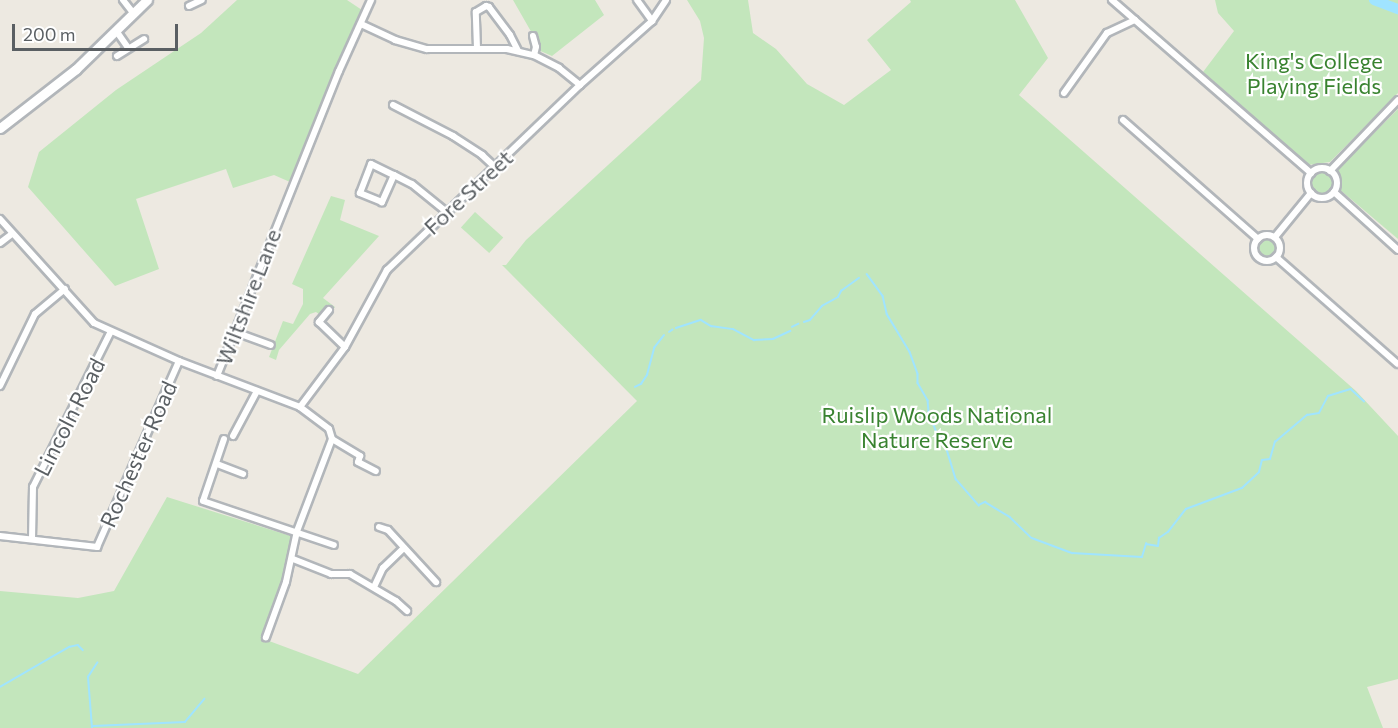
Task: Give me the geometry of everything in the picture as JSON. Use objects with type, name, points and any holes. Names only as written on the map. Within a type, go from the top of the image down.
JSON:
[{"type":"main road","points":[[0,128],[76,69],[117,32],[147,0]]},
{"type":"street","points":[[123,0],[134,14]]},
{"type":"street","points":[[189,6],[202,0]]},
{"type":"street","name":"Wiltshire Lane","points":[[372,0],[339,71],[217,376],[300,407],[327,426],[332,439],[360,456],[358,462],[376,471]]},
{"type":"street","points":[[637,0],[652,21]]},
{"type":"street","name":"Fore Street","points":[[300,407],[345,347],[387,270],[449,214],[580,85],[652,21],[666,0]]},
{"type":"street","points":[[1112,0],[1311,173]]},
{"type":"street","points":[[477,48],[476,12],[486,6],[510,35],[518,51]]},
{"type":"street","points":[[1064,93],[1107,33],[1135,20]]},
{"type":"street","points":[[361,24],[395,40],[427,49],[477,48],[518,51],[534,55],[559,69],[580,85]]},
{"type":"street","points":[[117,32],[128,48]]},
{"type":"street","points":[[533,36],[536,47],[534,55]]},
{"type":"street","points":[[117,56],[144,39]]},
{"type":"street","points":[[1330,171],[1398,100]]},
{"type":"street","points":[[393,105],[453,136],[482,154],[495,167]]},
{"type":"street","points":[[1123,120],[1258,239]]},
{"type":"street","points":[[394,175],[382,202],[360,193],[371,164],[394,175],[412,184],[449,214]]},
{"type":"street","points":[[1320,168],[1330,171],[1337,183],[1334,192],[1323,198],[1311,193],[1307,185],[1311,173],[1320,168]]},
{"type":"street","points":[[1334,192],[1398,250]]},
{"type":"street","points":[[1275,237],[1311,193]]},
{"type":"street","points":[[0,219],[94,323],[217,376]]},
{"type":"street","points":[[0,243],[12,234]]},
{"type":"street","points":[[1266,235],[1275,237],[1280,245],[1276,257],[1267,261],[1258,257],[1254,249],[1258,239],[1266,235]]},
{"type":"street","points":[[1276,257],[1398,364]]},
{"type":"street","points":[[0,387],[35,314],[65,289]]},
{"type":"street","points":[[329,310],[319,322],[345,347]]},
{"type":"street","name":"Lincoln Road","points":[[32,539],[33,487],[111,331]]},
{"type":"street","points":[[235,332],[271,345]]},
{"type":"street","name":"Rochester Road","points":[[32,539],[97,547],[179,361]]},
{"type":"street","points":[[233,436],[257,391]]},
{"type":"street","points":[[224,439],[203,501],[334,544]]},
{"type":"street","points":[[266,637],[293,559],[297,531],[332,439]]},
{"type":"street","points":[[217,464],[243,474]]},
{"type":"street","points":[[379,527],[388,530],[436,582]]},
{"type":"street","points":[[0,536],[32,539]]},
{"type":"street","points":[[374,587],[383,568],[404,548]]},
{"type":"street","points":[[293,559],[330,574],[350,574],[374,587],[407,611]]},
{"type":"green space","points":[[237,0],[347,0],[362,10],[290,182],[274,175],[233,188],[226,169],[136,199],[159,269],[115,286],[28,187],[39,152],[116,90],[201,33]]},
{"type":"green space","points":[[513,0],[595,0],[604,15],[552,56],[538,50],[537,42]]},
{"type":"green space","name":"Ruislip Woods National Nature Reserve","points":[[687,0],[748,0],[753,33],[776,49],[807,84],[844,105],[891,70],[867,40],[911,2],[910,0],[1015,0],[1048,58],[1019,95],[1356,391],[1398,436],[1398,679],[1367,687],[1383,728],[0,728],[0,591],[78,598],[114,591],[167,497],[294,537],[292,562],[261,638],[358,674],[637,401],[502,265],[506,265],[526,240],[701,80],[704,38],[700,21]]},
{"type":"green space","name":"King's College Playing Fields","points":[[1215,0],[1398,0],[1398,93],[1330,162],[1308,165],[1203,72],[1234,31],[1218,13]]},
{"type":"green space","name":"King's College Playing Fields","points":[[1398,109],[1398,239],[1339,189],[1338,169]]},
{"type":"green space","points":[[1322,172],[1330,175],[1333,183],[1330,191],[1322,194],[1314,191],[1311,183],[1314,175]]},
{"type":"green space","points":[[331,196],[345,200],[340,220],[379,236],[323,298],[335,307],[326,319],[316,312],[310,314],[279,350],[276,360],[269,357],[283,321],[293,324],[303,304],[303,289],[292,284]]},
{"type":"green space","points":[[475,212],[503,237],[489,253],[461,228]]},
{"type":"green space","points":[[1267,238],[1273,241],[1276,247],[1273,253],[1267,256],[1261,253],[1258,247],[1261,241]]},
{"type":"waterway","points":[[1374,0],[1398,9]]},
{"type":"waterway","points":[[867,274],[883,296],[887,314],[910,352],[918,374],[918,383],[928,400],[929,412],[937,433],[945,443],[956,479],[979,505],[985,502],[1010,517],[1032,538],[1072,553],[1142,557],[1146,544],[1158,546],[1159,538],[1168,532],[1186,509],[1242,488],[1259,472],[1262,460],[1270,459],[1275,442],[1307,415],[1319,413],[1328,396],[1351,389],[1364,401]]},
{"type":"waterway","points":[[804,322],[810,320],[822,306],[838,297],[841,291],[859,278]]},
{"type":"waterway","points":[[676,328],[701,320],[711,326],[733,329],[754,340],[773,339],[790,331]]},
{"type":"waterway","points":[[792,327],[798,324]]},
{"type":"waterway","points":[[635,387],[641,384],[647,375],[654,348],[664,335]]},
{"type":"waterway","points":[[0,687],[69,647],[78,645],[83,650]]},
{"type":"waterway","points":[[92,728],[88,677],[97,663]]},
{"type":"waterway","points":[[93,726],[185,722],[204,699]]}]
